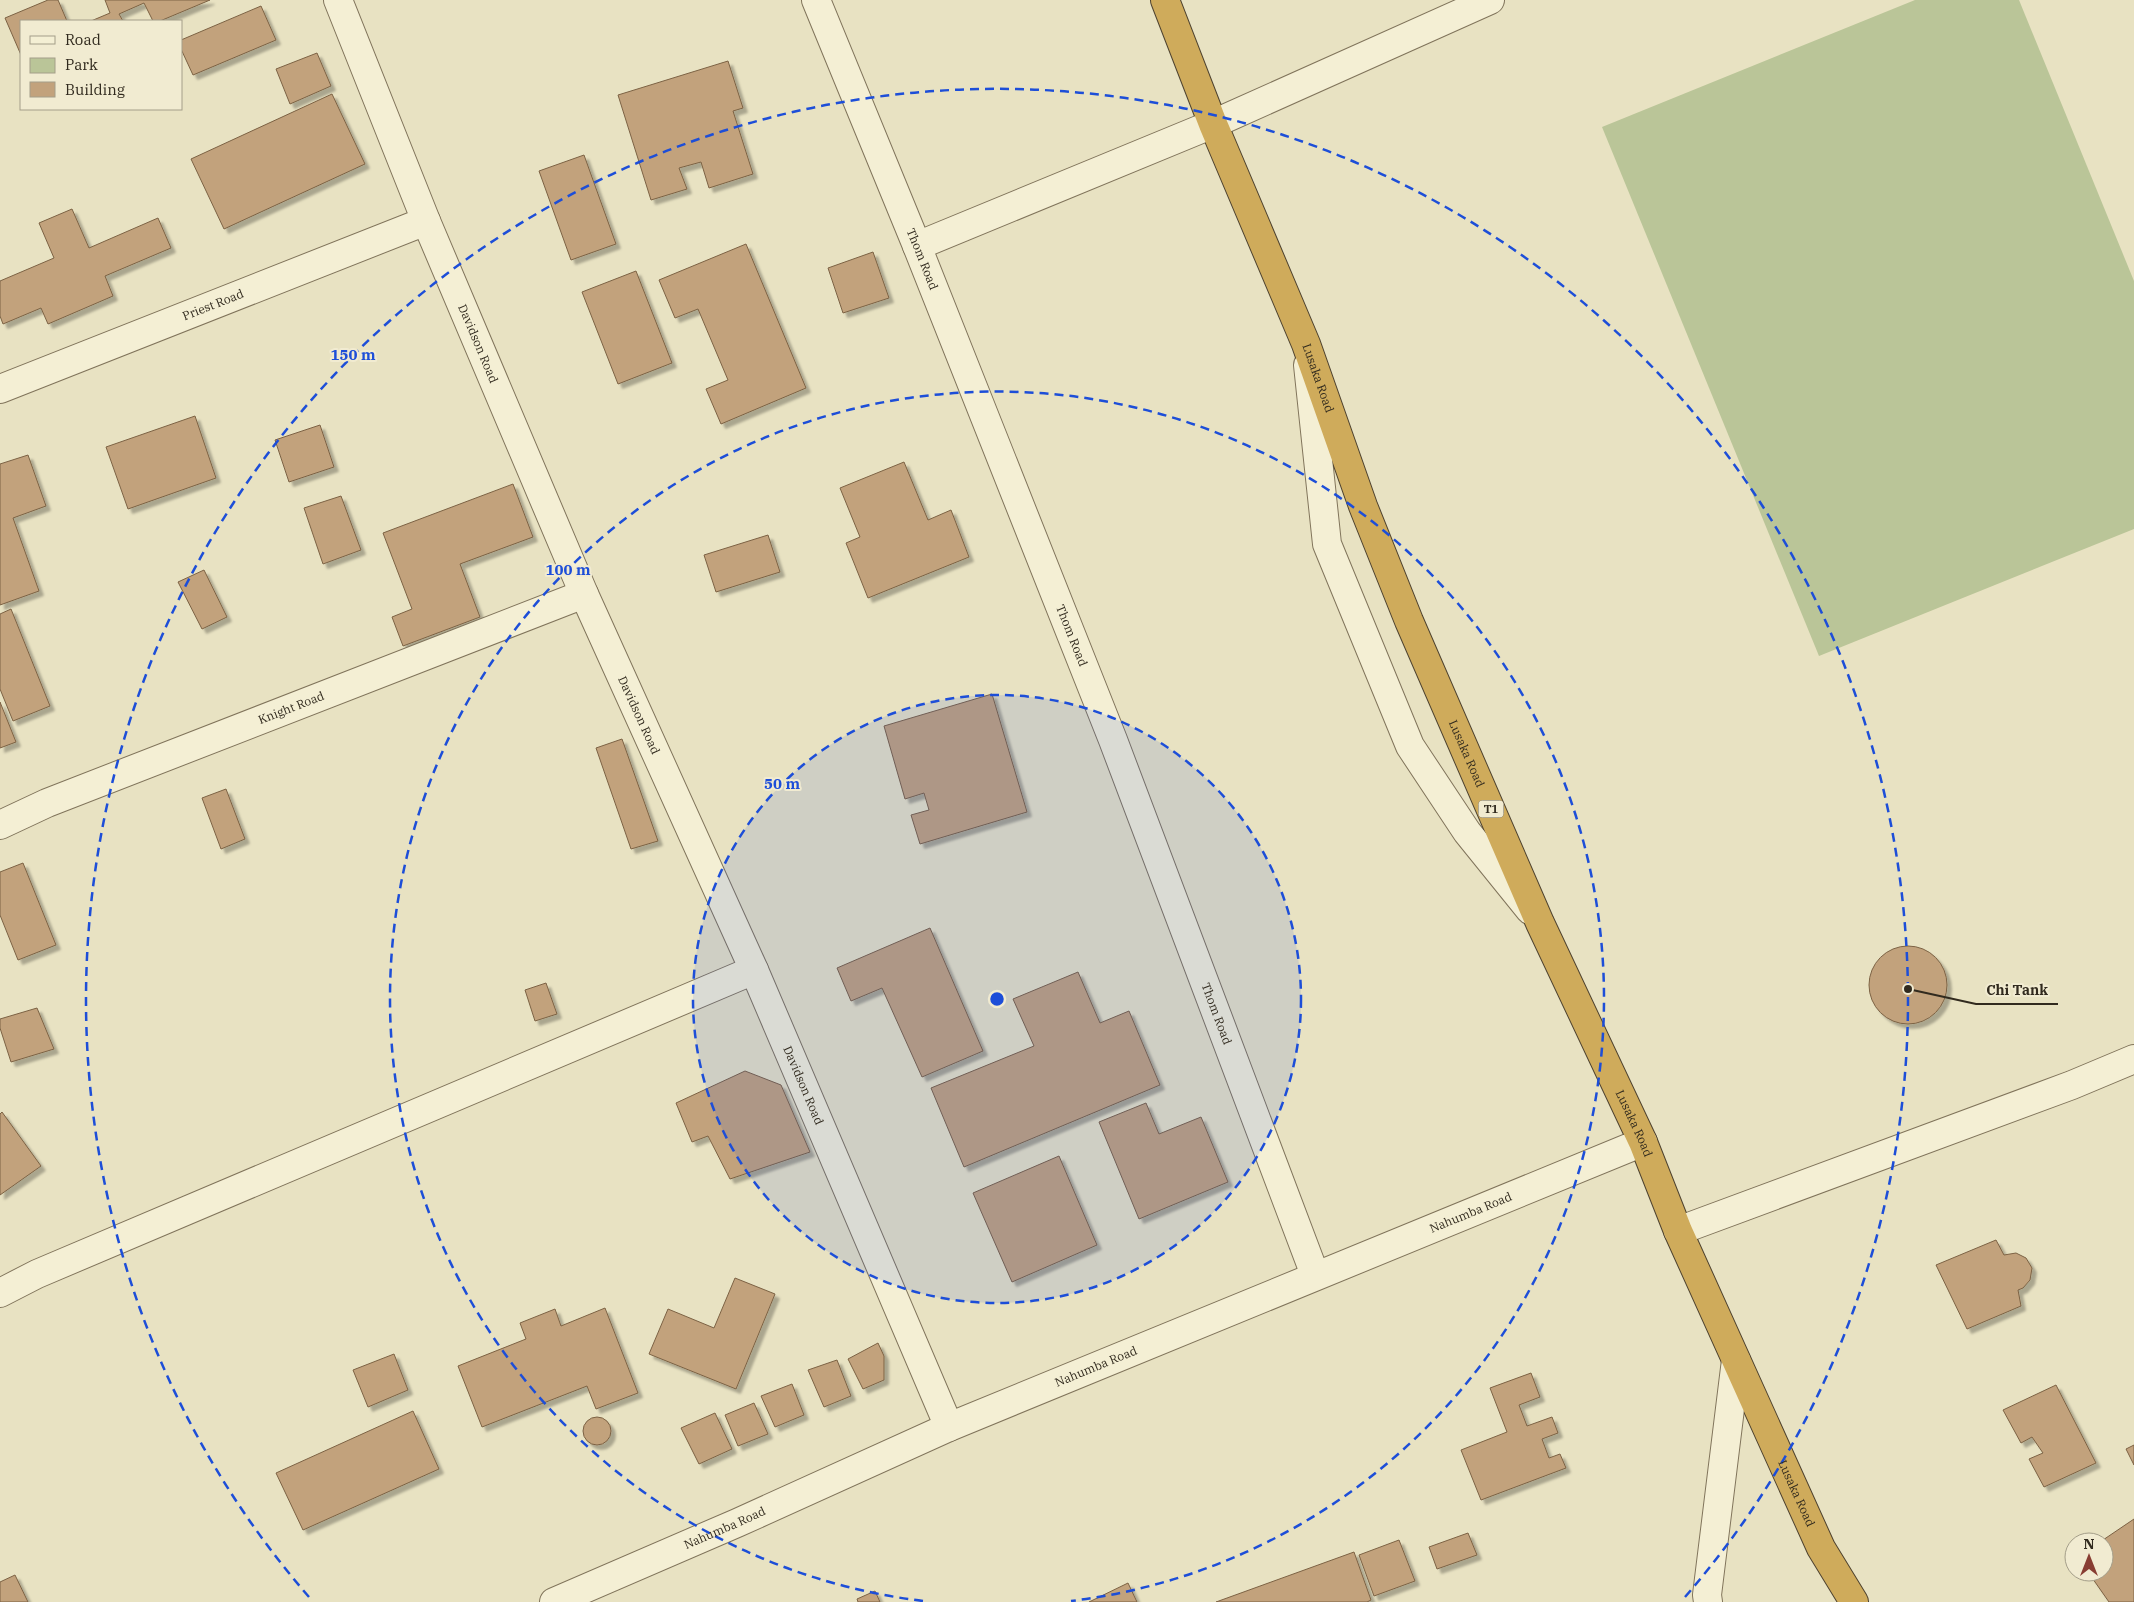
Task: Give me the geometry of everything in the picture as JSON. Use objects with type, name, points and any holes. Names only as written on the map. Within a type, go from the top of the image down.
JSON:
[{"type":"highway","name":"Lusaka Road","points":[[1165,0],[1213,124],[1306,344],[1363,506],[1409,621],[1540,923],[1643,1142],[1678,1231],[1821,1548],[1854,1602]]},
{"type":"street","name":"Davidson Road","points":[[338,0],[426,221],[584,594],[754,970],[949,1427]]},
{"type":"street","name":"Thom Road","points":[[816,0],[917,246],[1114,740],[1315,1275]]},
{"type":"street","points":[[917,246],[1213,124],[1490,0]]},
{"type":"street","name":"Priest Road","points":[[0,389],[426,221]]},
{"type":"street","points":[[1306,344],[1327,544],[1410,746],[1467,832],[1540,923]]},
{"type":"street","name":"Knight Road","points":[[0,825],[47,803],[584,594]]},
{"type":"street","points":[[0,1294],[38,1274],[754,970]]},
{"type":"street","points":[[1678,1231],[2072,1085],[2134,1059]]},
{"type":"street","name":"Nahumba Road","points":[[554,1602],[737,1523],[949,1427],[1315,1275],[1643,1142]]},
{"type":"street","points":[[1708,1602],[1706,1595],[1736,1360]]},
{"type":"green space","points":[[1915,0],[2019,0],[2134,281],[2134,529],[1819,656],[1602,127]]},
{"type":"building","points":[[48,0],[58,0],[67,20],[20,20],[20,53],[5,18]]},
{"type":"building","points":[[105,0],[210,0],[162,20],[152,20],[144,3],[119,14],[122,20],[93,20],[110,13]]},
{"type":"building","points":[[261,6],[276,40],[193,75],[182,51],[182,40]]},
{"type":"building","points":[[317,53],[331,86],[290,104],[276,69]]},
{"type":"building","points":[[728,61],[743,108],[733,111],[753,174],[709,188],[701,162],[679,168],[687,189],[651,200],[618,95]]},
{"type":"building","points":[[332,94],[365,164],[224,229],[191,159]]},
{"type":"building","points":[[584,155],[616,244],[571,260],[539,171]]},
{"type":"building","points":[[72,209],[89,248],[158,218],[171,248],[105,276],[113,296],[48,324],[41,308],[3,324],[0,316],[0,281],[54,258],[39,223]]},
{"type":"building","points":[[746,244],[806,388],[721,424],[706,389],[728,380],[698,309],[675,318],[659,280]]},
{"type":"building","points":[[873,252],[889,298],[843,313],[828,268]]},
{"type":"building","points":[[636,271],[672,363],[618,384],[582,292]]},
{"type":"building","points":[[195,416],[216,478],[128,509],[106,447]]},
{"type":"building","points":[[320,425],[334,467],[289,482],[275,440]]},
{"type":"building","points":[[28,455],[46,506],[13,518],[39,591],[0,605],[0,464]]},
{"type":"building","points":[[904,462],[928,520],[951,510],[969,557],[868,598],[846,543],[860,537],[840,488]]},
{"type":"building","points":[[513,484],[533,537],[460,564],[480,617],[403,646],[392,617],[412,609],[383,533]]},
{"type":"building","points":[[341,496],[361,550],[323,564],[304,508]]},
{"type":"building","points":[[768,535],[780,572],[716,592],[704,555]]},
{"type":"building","points":[[204,570],[227,617],[202,629],[178,582]]},
{"type":"building","points":[[11,609],[50,706],[13,721],[0,689],[0,614]]},
{"type":"building","points":[[992,694],[1027,812],[920,844],[911,815],[929,810],[924,793],[905,799],[884,726]]},
{"type":"building","points":[[0,702],[16,742],[0,748]]},
{"type":"building","points":[[622,739],[658,841],[631,849],[596,748]]},
{"type":"building","points":[[226,789],[245,839],[221,849],[202,798]]},
{"type":"building","points":[[23,863],[56,945],[18,960],[0,915],[0,872]]},
{"type":"building","points":[[930,928],[983,1051],[922,1077],[882,988],[851,1001],[837,968]]},
{"type":"building","points":[[1908,946],[1923,949],[1940,963],[1944,970],[1947,985],[1944,1000],[1930,1017],[1923,1021],[1908,1024],[1893,1021],[1876,1007],[1872,1000],[1869,985],[1872,970],[1886,953],[1893,949]]},
{"type":"building","points":[[1078,972],[1100,1023],[1129,1011],[1160,1085],[964,1167],[931,1088],[1034,1046],[1013,999]]},
{"type":"building","points":[[546,983],[557,1014],[535,1021],[525,990]]},
{"type":"building","points":[[37,1008],[54,1049],[11,1062],[0,1028],[0,1019]]},
{"type":"building","points":[[745,1071],[781,1085],[810,1152],[730,1179],[708,1136],[692,1142],[676,1103]]},
{"type":"building","points":[[1146,1103],[1159,1134],[1201,1117],[1228,1182],[1139,1219],[1099,1122]]},
{"type":"building","points":[[2,1112],[41,1166],[0,1195],[0,1114]]},
{"type":"building","points":[[1059,1156],[1097,1245],[1012,1282],[973,1193]]},
{"type":"building","points":[[1996,1240],[2004,1255],[2016,1253],[2026,1258],[2032,1268],[2030,1280],[2023,1288],[2018,1290],[2021,1306],[1967,1329],[1936,1265]]},
{"type":"building","points":[[735,1278],[775,1294],[736,1389],[649,1354],[668,1309],[714,1328]]},
{"type":"building","points":[[605,1308],[638,1393],[596,1409],[587,1386],[482,1427],[458,1366],[526,1339],[520,1323],[555,1309],[561,1326]]},
{"type":"building","points":[[878,1343],[884,1356],[884,1380],[863,1389],[848,1359]]},
{"type":"building","points":[[394,1354],[408,1390],[368,1407],[353,1370]]},
{"type":"building","points":[[837,1360],[851,1396],[824,1407],[808,1370]]},
{"type":"building","points":[[1531,1373],[1540,1397],[1519,1405],[1527,1426],[1552,1417],[1558,1433],[1542,1439],[1549,1458],[1560,1454],[1566,1468],[1481,1500],[1461,1450],[1507,1432],[1490,1388]]},
{"type":"building","points":[[792,1384],[804,1415],[775,1427],[761,1396]]},
{"type":"building","points":[[2056,1385],[2096,1463],[2044,1487],[2029,1459],[2043,1453],[2032,1437],[2021,1443],[2003,1410]]},
{"type":"building","points":[[754,1403],[768,1434],[738,1446],[725,1415]]},
{"type":"building","points":[[413,1411],[439,1469],[303,1530],[276,1473]]},
{"type":"building","points":[[715,1413],[732,1449],[699,1464],[681,1428]]},
{"type":"building","points":[[597,1417],[607,1421],[611,1431],[607,1441],[597,1445],[587,1441],[583,1431],[587,1421]]},
{"type":"building","points":[[2134,1445],[2134,1465],[2126,1449]]},
{"type":"building","points":[[2134,1519],[2134,1602],[2109,1602],[2095,1582],[2114,1582],[2114,1533]]},
{"type":"building","points":[[1468,1533],[1477,1555],[1437,1569],[1429,1547]]},
{"type":"building","points":[[1399,1540],[1415,1581],[1374,1596],[1359,1555]]},
{"type":"building","points":[[1354,1552],[1371,1600],[1367,1602],[1216,1602]]},
{"type":"building","points":[[15,1575],[28,1602],[0,1602],[0,1582]]},
{"type":"building","points":[[1128,1583],[1137,1602],[1089,1602]]},
{"type":"building","points":[[875,1591],[880,1602],[858,1602],[857,1599]]},
{"type":"place","name":"Chi Tank","points":[[1908,989]]}]
